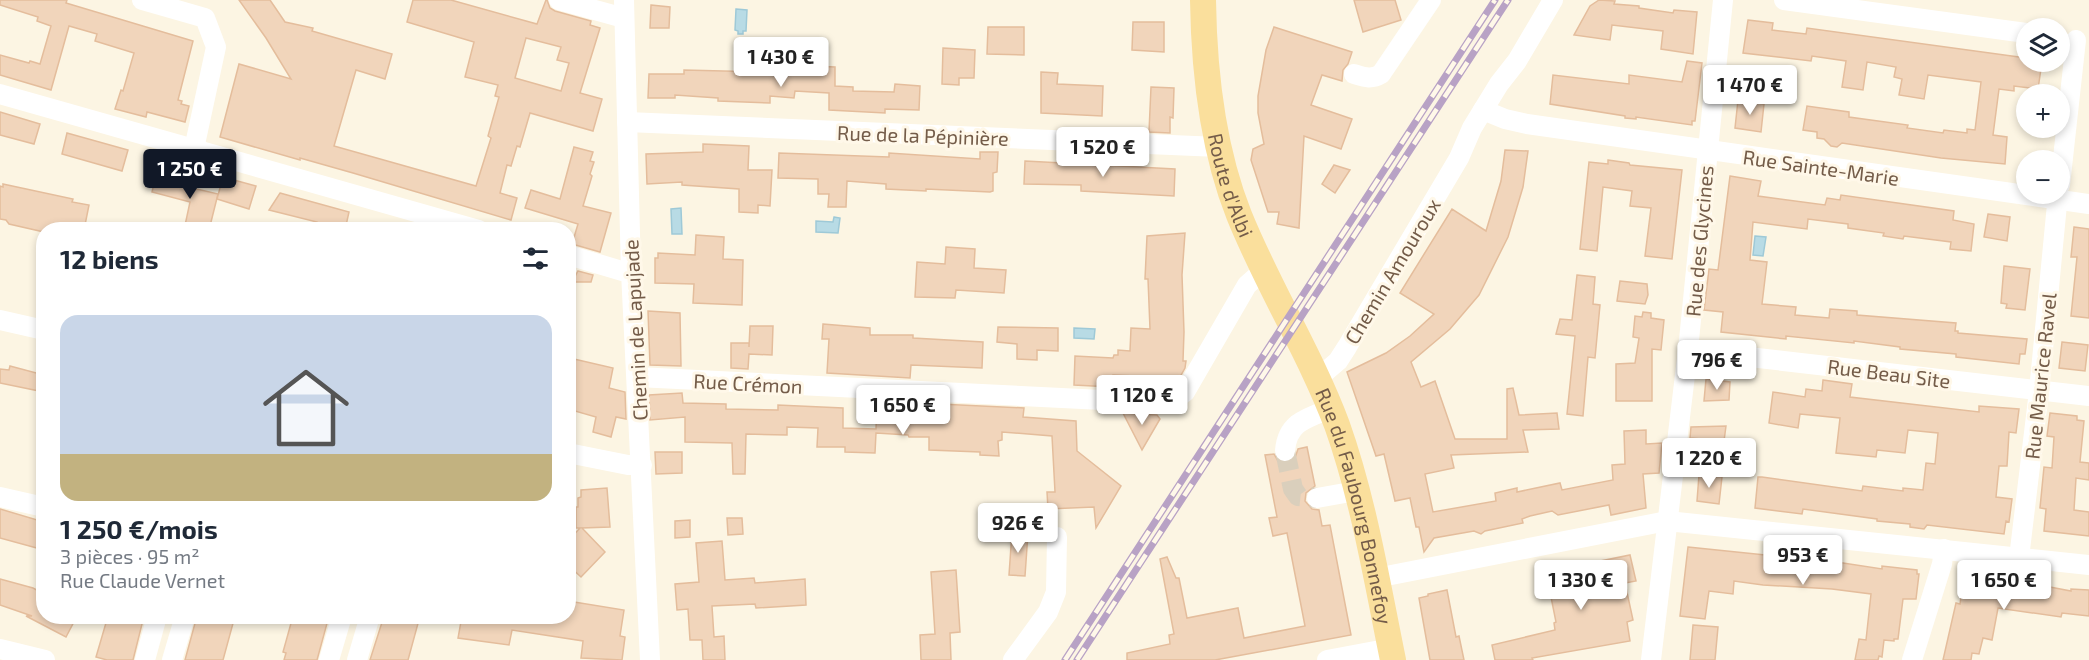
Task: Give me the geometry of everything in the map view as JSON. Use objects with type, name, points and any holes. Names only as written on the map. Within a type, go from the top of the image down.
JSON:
[{"type":"main road","name":"Route d'Albi","points":[[1203,0],[1205,67],[1219,147],[1238,213],[1303,349]]},
{"type":"main road","name":"Rue du Faubourg Bonnefoy","points":[[1303,349],[1330,410],[1356,491],[1392,654]]},
{"type":"street","points":[[142,0],[204,18],[216,47],[194,148]]},
{"type":"street","points":[[559,0],[624,9]]},
{"type":"street","points":[[1354,74],[1374,78],[1381,74],[1431,0]]},
{"type":"street","name":"Chemin Amouroux","points":[[1317,379],[1338,361],[1347,347],[1459,158],[1472,128],[1490,112],[1499,84],[1517,61],[1553,0]]},
{"type":"street","name":"Rue des Glycines","points":[[1651,660],[1688,350],[1723,0]]},
{"type":"street","points":[[1784,0],[2016,32]]},
{"type":"street","name":"Chemin de Lapujade","points":[[624,9],[631,272],[651,660]]},
{"type":"street","name":"Rue Maurice Ravel","points":[[2063,150],[2075,40]]},
{"type":"street","points":[[0,94],[451,222]]},
{"type":"street","name":"Rue Sainte-Marie","points":[[1490,112],[1527,124],[1707,151],[2016,188]]},
{"type":"street","name":"Rue de la Pépinière","points":[[627,122],[1219,147]]},
{"type":"street","name":"Rue Sainte-Marie","points":[[2070,197],[2089,204]]},
{"type":"street","name":"Rue Maurice Ravel","points":[[2019,558],[2039,391],[2057,204]]},
{"type":"street","points":[[576,257],[631,272]]},
{"type":"street","name":"Rue Crémon","points":[[637,378],[1163,403],[1181,396],[1190,384],[1247,285],[1269,280]]},
{"type":"street","points":[[0,320],[36,328]]},
{"type":"street","name":"Rue Beau Site","points":[[1688,350],[2089,396]]},
{"type":"street","points":[[1285,451],[1286,440],[1294,426],[1307,417],[1330,410]]},
{"type":"street","points":[[576,455],[628,465],[642,465]]},
{"type":"street","points":[[1317,498],[1356,491]]},
{"type":"street","points":[[0,497],[36,505]]},
{"type":"street","points":[[1376,578],[1667,521],[2089,565]]},
{"type":"street","points":[[1013,660],[1048,612],[1056,592],[1057,537]]},
{"type":"street","points":[[1912,660],[1942,564],[1944,549]]},
{"type":"street","points":[[145,660],[155,624]]},
{"type":"street","points":[[172,660],[182,624]]},
{"type":"street","points":[[329,660],[340,624]]},
{"type":"street","points":[[357,660],[368,624]]},
{"type":"street","points":[[0,649],[45,660]]},
{"type":"street","points":[[1327,660],[1392,654]]},
{"type":"water","points":[[736,9],[747,10],[746,31],[743,31],[743,34],[738,34],[735,30]]},
{"type":"water","points":[[681,208],[682,234],[672,234],[671,209]]},
{"type":"water","points":[[834,217],[840,218],[838,233],[816,232],[816,221],[833,222]]},
{"type":"water","points":[[1755,236],[1766,237],[1763,256],[1753,255]]},
{"type":"water","points":[[1074,328],[1095,329],[1094,339],[1074,338]]},
{"type":"building","points":[[0,0],[67,0],[66,3],[193,41],[178,100],[182,101],[181,104],[189,106],[185,122],[147,112],[146,117],[115,109],[134,53],[95,41],[97,34],[69,26],[51,90],[0,75],[0,55],[40,64],[51,26],[37,21],[38,17],[0,5]]},
{"type":"building","points":[[239,0],[270,0],[285,22],[313,28],[312,31],[392,54],[385,79],[356,70],[334,146],[476,186],[491,138],[488,136],[499,97],[495,96],[498,85],[465,77],[474,42],[407,22],[413,0],[451,0],[537,24],[547,0],[550,8],[555,11],[591,21],[590,25],[600,28],[580,93],[602,99],[593,131],[530,113],[520,147],[517,146],[511,166],[507,165],[500,193],[517,198],[511,220],[353,173],[220,137],[239,64],[291,79]],"holes":[[[526,38],[561,47],[557,60],[569,63],[561,91],[515,78]]]},
{"type":"building","points":[[1354,0],[1395,0],[1401,20],[1363,32]]},
{"type":"building","points":[[1599,0],[1673,13],[1674,10],[1697,12],[1693,54],[1661,49],[1663,31],[1612,25],[1610,40],[1574,35],[1590,6]]},
{"type":"building","points":[[651,5],[670,7],[669,28],[650,28]]},
{"type":"building","points":[[1748,20],[1773,23],[1772,30],[1806,34],[1807,28],[2016,57],[2016,72],[2041,72],[2039,84],[2016,84],[2014,91],[1999,89],[1993,135],[2007,137],[2005,164],[1941,158],[1842,143],[1837,147],[1831,146],[1824,139],[1817,138],[1817,132],[1803,130],[1807,106],[1849,112],[1849,117],[1908,125],[1907,128],[1943,133],[1944,130],[1967,133],[1967,129],[1975,130],[1981,82],[1928,75],[1924,99],[1899,95],[1902,79],[1894,77],[1896,67],[1867,62],[1863,90],[1842,87],[1846,61],[1812,56],[1811,61],[1743,53]]},
{"type":"building","points":[[1133,22],[1164,22],[1164,52],[1132,50]]},
{"type":"building","points":[[988,27],[1024,27],[1024,55],[987,54]]},
{"type":"building","points":[[1274,27],[1352,52],[1343,70],[1342,81],[1322,75],[1311,105],[1352,119],[1341,149],[1304,136],[1299,228],[1277,224],[1279,212],[1268,212],[1251,160],[1253,149],[1264,144],[1258,113],[1258,96],[1266,50]]},
{"type":"building","points":[[943,48],[975,50],[974,78],[959,78],[959,85],[942,84]]},
{"type":"building","points":[[1687,61],[1702,63],[1695,121],[1692,121],[1692,125],[1636,117],[1636,119],[1625,118],[1625,116],[1550,104],[1553,75],[1629,84],[1629,75],[1682,82]]},
{"type":"building","points":[[765,64],[835,67],[835,86],[853,87],[853,91],[894,92],[895,84],[920,86],[919,110],[885,109],[885,113],[829,110],[829,93],[795,91],[794,98],[770,96],[770,103],[718,101],[718,98],[675,95],[675,98],[648,98],[649,74],[684,74],[684,70],[765,72]]},
{"type":"building","points":[[1041,72],[1058,73],[1057,84],[1103,86],[1102,116],[1041,113]]},
{"type":"building","points":[[1151,87],[1174,88],[1170,133],[1149,132]]},
{"type":"building","points":[[1738,100],[1764,104],[1761,132],[1735,128]]},
{"type":"building","points":[[0,112],[40,124],[34,144],[0,135]]},
{"type":"building","points":[[67,133],[128,150],[122,171],[62,154]]},
{"type":"building","points":[[703,144],[749,146],[748,170],[772,170],[770,206],[758,205],[758,213],[739,212],[739,189],[682,185],[682,182],[647,184],[646,154],[703,152]]},
{"type":"building","points":[[574,147],[593,152],[590,161],[594,162],[590,174],[592,176],[583,206],[611,213],[600,252],[576,245],[578,224],[576,222],[525,208],[531,190],[560,199]]},
{"type":"building","points":[[1505,150],[1528,151],[1523,187],[1508,237],[1479,295],[1450,329],[1411,362],[1421,387],[1435,381],[1455,439],[1507,439],[1507,389],[1513,388],[1519,415],[1557,413],[1559,429],[1523,430],[1528,452],[1451,455],[1454,468],[1425,474],[1433,512],[1496,501],[1495,493],[1517,488],[1517,492],[1560,483],[1562,490],[1613,480],[1612,465],[1625,464],[1624,431],[1646,430],[1646,444],[1662,443],[1659,473],[1643,474],[1646,508],[1611,515],[1609,505],[1558,515],[1552,511],[1522,519],[1523,523],[1485,531],[1481,534],[1474,531],[1434,538],[1424,552],[1410,498],[1395,501],[1384,454],[1376,456],[1347,372],[1386,353],[1410,336],[1434,314],[1400,293],[1452,209],[1486,231],[1501,181]]},
{"type":"building","points":[[980,152],[998,152],[997,172],[993,173],[993,191],[990,192],[886,189],[886,184],[847,181],[846,207],[828,207],[829,194],[818,194],[818,179],[778,178],[779,153],[889,157],[889,153],[980,159]]},
{"type":"building","points":[[1608,160],[1630,165],[1682,170],[1672,259],[1645,256],[1651,208],[1630,206],[1632,191],[1603,187],[1597,251],[1580,249],[1589,162],[1608,164]]},
{"type":"building","points":[[1025,161],[1175,169],[1174,196],[1081,191],[1081,185],[1024,184]]},
{"type":"building","points":[[1334,165],[1350,170],[1335,193],[1322,184]]},
{"type":"building","points":[[178,167],[193,170],[188,187],[218,194],[211,222],[186,222],[190,202],[152,192],[155,180],[172,184]]},
{"type":"building","points":[[1730,176],[1761,181],[1758,196],[1825,205],[1827,198],[1840,200],[1841,195],[1954,211],[1953,220],[1974,224],[1971,251],[1950,249],[1951,242],[1904,236],[1903,239],[1883,236],[1884,233],[1848,228],[1848,224],[1808,219],[1807,229],[1753,222],[1750,260],[1767,262],[1762,304],[1796,307],[1795,315],[1829,318],[1830,309],[1857,311],[1857,315],[1956,323],[1955,331],[1958,333],[2027,339],[2025,354],[2020,354],[2019,364],[1854,341],[1854,343],[1786,336],[1786,339],[1721,332],[1723,312],[1704,310],[1709,269],[1718,270]]},
{"type":"building","points":[[223,177],[256,186],[249,209],[217,199]]},
{"type":"building","points":[[3,184],[73,199],[72,202],[89,205],[86,222],[36,222],[36,230],[9,224],[6,220],[0,219],[0,186],[3,187]]},
{"type":"building","points":[[280,193],[349,212],[347,222],[317,222],[269,210]]},
{"type":"building","points":[[1988,214],[2010,217],[2007,241],[1984,237]]},
{"type":"building","points":[[2074,227],[2089,229],[2089,318],[2071,316],[2077,257],[2071,257]]},
{"type":"building","points":[[1185,233],[1182,275],[1183,361],[1186,361],[1185,368],[1176,384],[1167,389],[1155,389],[1157,377],[1113,375],[1112,387],[1074,385],[1075,356],[1113,358],[1114,355],[1118,355],[1118,350],[1130,351],[1131,328],[1150,329],[1148,279],[1145,279],[1147,236]]},
{"type":"building","points":[[696,235],[724,237],[723,259],[743,260],[742,305],[693,303],[694,284],[655,283],[655,258],[658,258],[658,253],[695,255]]},
{"type":"building","points":[[946,247],[975,249],[974,268],[1006,270],[1004,293],[956,290],[955,298],[915,297],[917,262],[945,264]]},
{"type":"building","points":[[2004,266],[2030,269],[2025,310],[2006,308],[2007,304],[2001,303]]},
{"type":"building","points":[[578,271],[593,275],[591,282],[576,282]]},
{"type":"building","points":[[1577,275],[1595,277],[1593,304],[1600,305],[1595,358],[1588,357],[1583,416],[1567,414],[1575,336],[1556,334],[1560,319],[1572,320]]},
{"type":"building","points":[[1620,281],[1647,284],[1648,295],[1645,304],[1617,301]]},
{"type":"building","points":[[648,311],[680,313],[681,366],[650,365]]},
{"type":"building","points":[[1643,312],[1651,313],[1651,318],[1664,320],[1661,350],[1652,349],[1652,401],[1616,401],[1616,364],[1635,363],[1639,338],[1633,337],[1635,316],[1642,317]]},
{"type":"building","points":[[823,324],[870,328],[870,335],[913,335],[913,338],[983,342],[982,368],[911,365],[910,378],[827,373],[829,339],[822,339]]},
{"type":"building","points":[[750,326],[773,326],[772,355],[749,354],[748,369],[731,368],[731,343],[749,343],[749,347]]},
{"type":"building","points":[[998,327],[1058,328],[1058,351],[1037,350],[1037,360],[1017,359],[1017,344],[997,342]]},
{"type":"building","points":[[2062,342],[2088,345],[2085,371],[2059,368]]},
{"type":"building","points":[[576,359],[613,368],[609,388],[625,392],[626,419],[616,417],[611,437],[593,432],[596,417],[576,411]]},
{"type":"building","points":[[10,366],[36,373],[36,390],[0,383],[0,369],[9,370]]},
{"type":"building","points":[[1706,379],[1730,382],[1729,400],[1704,401]]},
{"type":"building","points":[[1823,380],[1852,384],[1850,397],[1979,412],[1979,406],[2019,409],[2016,433],[2009,432],[2007,466],[1999,466],[1996,497],[2012,499],[2009,522],[2006,521],[2004,534],[1927,525],[1924,529],[1910,527],[1910,524],[1803,509],[1802,514],[1755,508],[1758,477],[1862,491],[1863,486],[1903,491],[1903,488],[1923,490],[1926,463],[1935,464],[1938,433],[1908,430],[1905,453],[1877,450],[1876,457],[1836,453],[1840,418],[1800,414],[1798,428],[1769,423],[1773,392],[1805,397],[1806,389],[1822,391]]},
{"type":"building","points":[[682,393],[683,403],[726,404],[726,409],[778,410],[778,405],[843,408],[843,428],[876,429],[877,401],[1024,408],[1023,417],[1076,421],[1077,451],[1121,486],[1096,528],[1094,507],[1048,509],[1047,492],[1055,492],[1052,436],[1002,432],[1002,440],[998,441],[999,456],[980,455],[980,452],[929,450],[929,437],[876,433],[875,453],[845,452],[845,447],[817,447],[818,428],[787,427],[787,435],[746,434],[745,474],[733,474],[732,443],[685,442],[685,417],[650,420],[649,395]]},
{"type":"building","points":[[1123,413],[1157,415],[1160,419],[1142,450]]},
{"type":"building","points":[[2050,413],[2077,416],[2077,420],[2084,421],[2080,462],[2089,463],[2089,480],[2076,478],[2074,510],[2089,512],[2089,536],[2044,531],[2046,509],[2040,508],[2044,467],[2052,468],[2054,437],[2047,436]]},
{"type":"building","points":[[1726,426],[1724,441],[1690,438],[1691,427]]},
{"type":"building","points":[[1307,447],[1315,486],[1306,493],[1305,501],[1312,509],[1319,510],[1322,526],[1330,525],[1351,635],[1215,660],[1127,660],[1127,653],[1170,644],[1169,635],[1174,634],[1160,559],[1167,557],[1176,578],[1179,578],[1187,618],[1238,608],[1244,638],[1305,626],[1287,533],[1273,536],[1269,518],[1277,517],[1265,455],[1274,454],[1278,461],[1289,462],[1295,458],[1298,449]]},
{"type":"building","points":[[655,452],[682,452],[682,473],[656,474]]},
{"type":"building","points":[[1699,475],[1722,477],[1719,504],[1697,501]]},
{"type":"building","points":[[607,488],[610,527],[582,528],[605,552],[581,577],[576,572],[576,532],[580,528],[576,528],[576,507],[578,507],[578,498],[581,497],[581,490]]},
{"type":"building","points":[[0,509],[36,520],[36,548],[0,538]]},
{"type":"building","points":[[727,518],[742,518],[743,534],[728,535]]},
{"type":"building","points":[[690,520],[690,537],[675,538],[675,521]]},
{"type":"building","points":[[1012,532],[1028,533],[1025,576],[1009,575]]},
{"type":"building","points":[[722,541],[725,580],[754,578],[755,583],[805,579],[806,605],[756,608],[755,604],[712,606],[714,637],[724,636],[725,660],[703,660],[702,640],[690,640],[688,609],[677,610],[675,584],[699,582],[696,543]]},
{"type":"building","points":[[1688,547],[1882,569],[1882,566],[1917,570],[1919,574],[1916,599],[1903,599],[1898,639],[1884,640],[1882,657],[1879,656],[1878,660],[1855,660],[1859,639],[1866,640],[1871,594],[1734,581],[1733,594],[1709,591],[1705,619],[1680,616]]},
{"type":"building","points":[[1630,555],[1636,581],[1625,583],[1633,620],[1627,622],[1630,641],[1532,658],[1533,660],[1495,660],[1492,645],[1555,630],[1554,623],[1556,622],[1546,572]]},
{"type":"building","points":[[956,570],[960,632],[950,633],[951,660],[921,660],[920,635],[935,634],[931,572]]},
{"type":"building","points":[[0,579],[33,588],[36,590],[36,621],[26,616],[32,616],[0,605]]},
{"type":"building","points":[[1977,579],[2039,587],[2040,585],[2071,591],[2071,589],[2089,590],[2089,616],[2062,613],[2061,617],[1998,608],[1992,640],[1983,638],[1979,654],[1972,653],[1971,660],[1943,660],[1956,603],[1960,604],[1963,583],[1976,584]]},
{"type":"building","points":[[1447,590],[1456,637],[1459,636],[1464,660],[1430,660],[1419,598]]},
{"type":"building","points":[[576,602],[624,610],[620,636],[625,637],[622,660],[581,658],[583,641],[512,630],[509,645],[458,638],[461,624],[576,624]]},
{"type":"building","points":[[41,624],[73,624],[66,637]]},
{"type":"building","points":[[106,624],[142,624],[133,660],[107,660],[96,657]]},
{"type":"building","points":[[195,624],[233,624],[223,660],[185,660]]},
{"type":"building","points":[[291,624],[327,624],[317,660],[284,660],[286,653],[283,652]]},
{"type":"building","points":[[381,624],[418,624],[408,660],[370,660]]},
{"type":"building","points":[[1693,625],[1718,627],[1715,660],[1690,660]]},
{"type":"tunnel","points":[[1285,451],[1293,489],[1298,496],[1317,498]]},
{"type":"railway","points":[[1065,660],[1495,0]]},
{"type":"railway","points":[[1077,660],[1508,0]]}]
